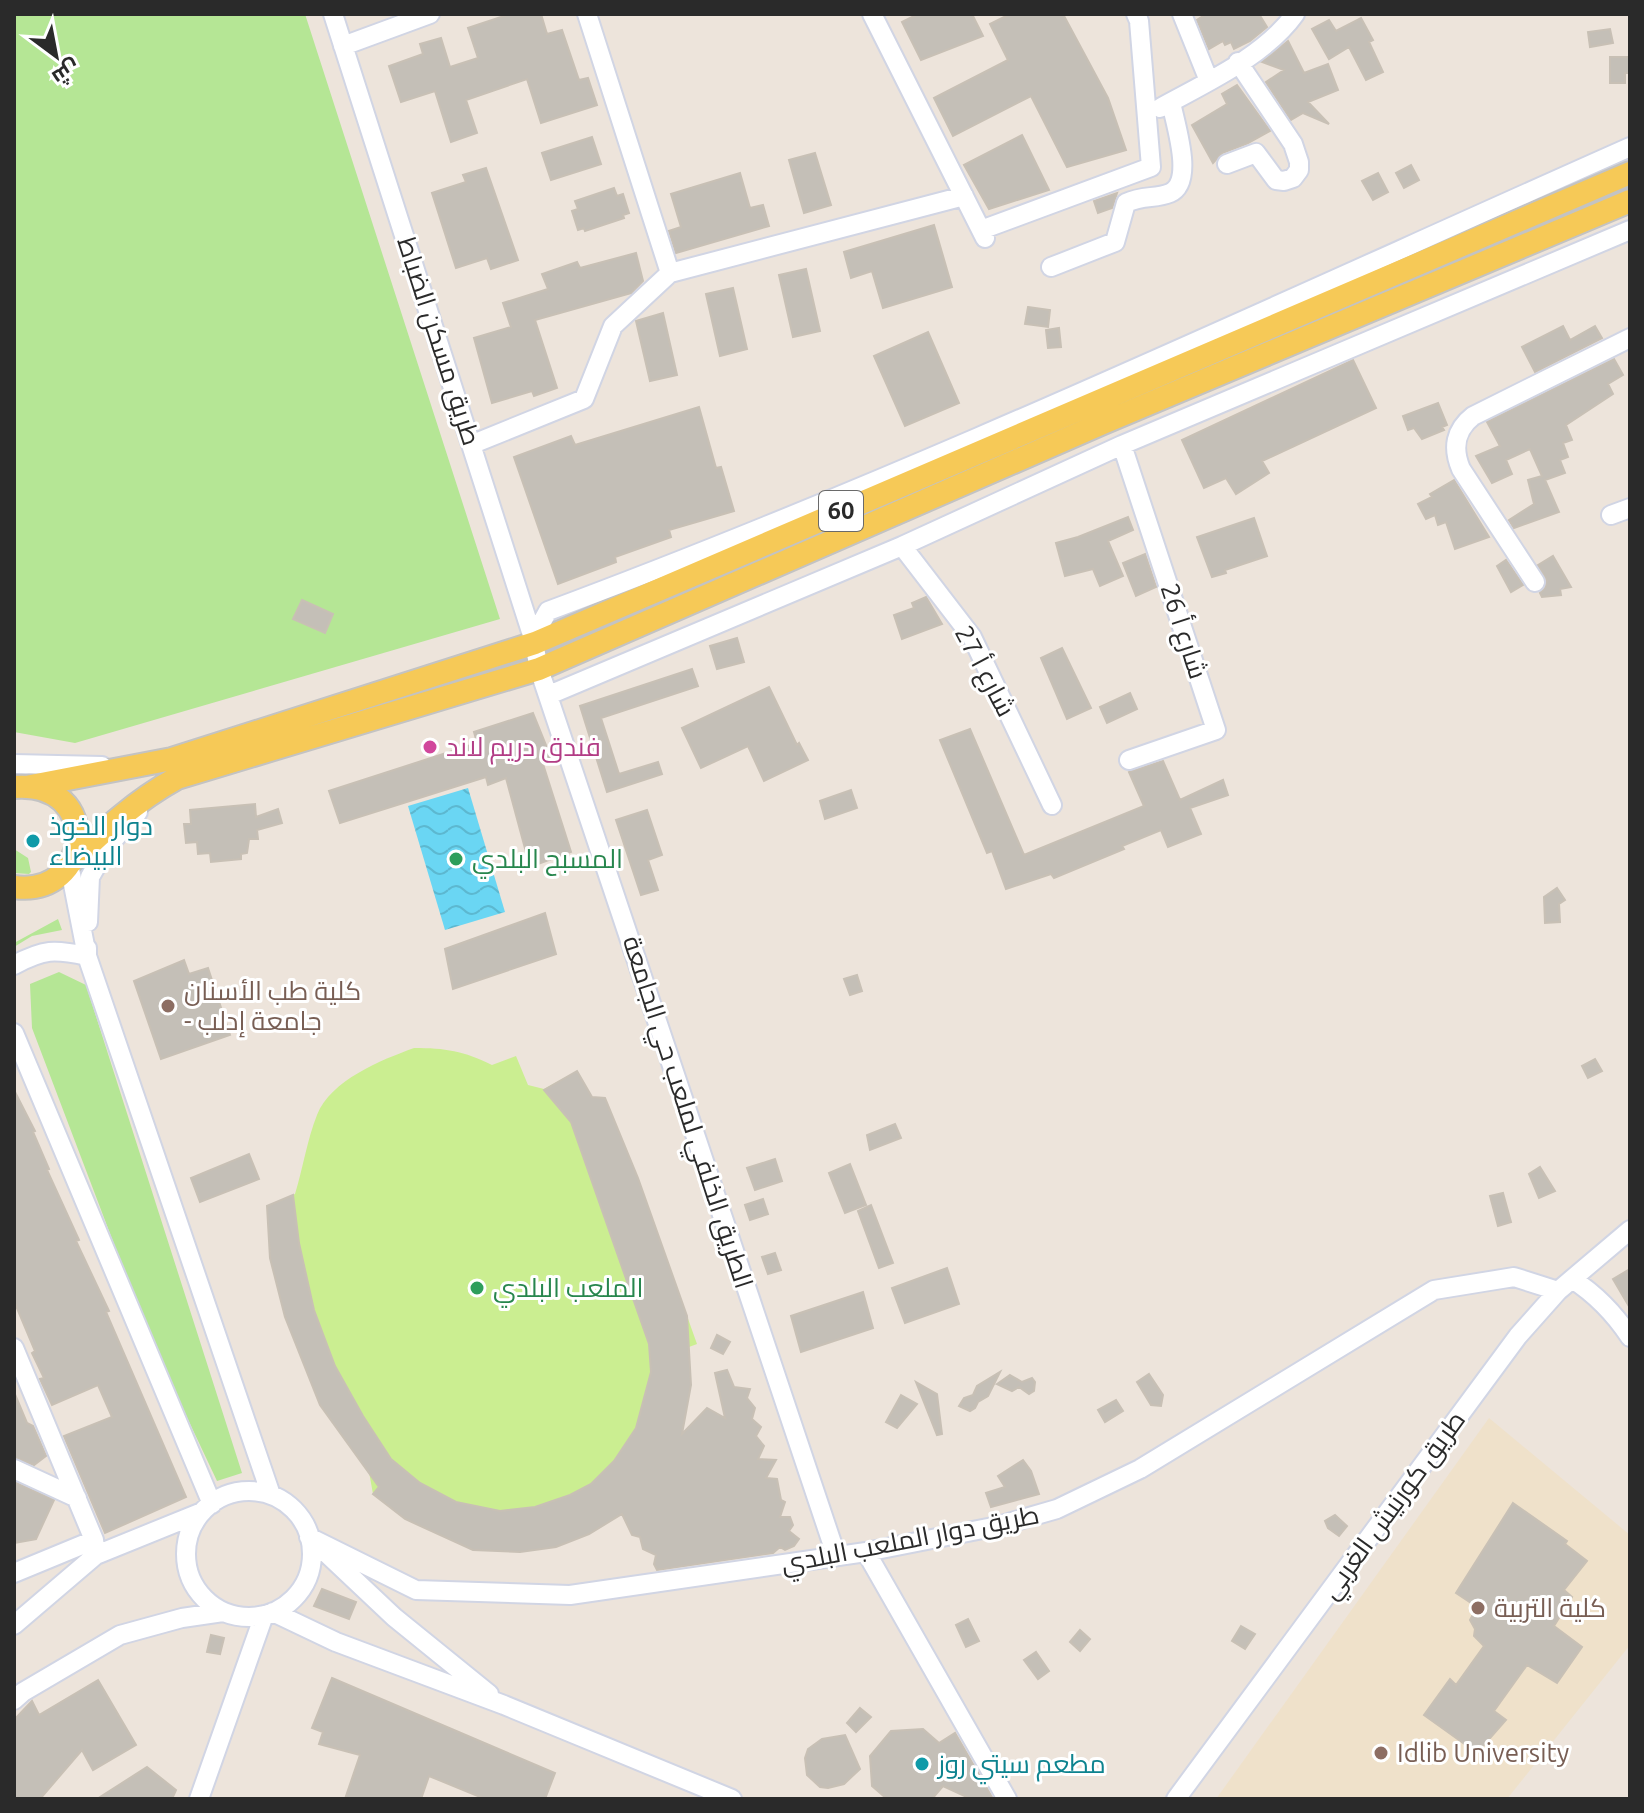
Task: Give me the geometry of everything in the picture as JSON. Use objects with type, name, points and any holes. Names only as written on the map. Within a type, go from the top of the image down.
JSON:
[{"type":"main road","name":"60","points":[[20,783],[172,759],[534,640],[1630,173]]},
{"type":"main road","name":"60","points":[[69,864],[115,821],[177,778],[539,669],[1103,423],[1630,201]]},
{"type":"main road","points":[[14,906],[56,879],[69,864],[77,845],[76,823],[58,796],[20,783]]},
{"type":"main road","points":[[14,887],[46,884]]},
{"type":"street","name":"طريق مسكن الضباط","points":[[333,14],[473,444],[534,640],[539,669]]},
{"type":"street","points":[[343,46],[430,14]]},
{"type":"street","points":[[587,14],[670,273]]},
{"type":"street","points":[[872,14],[984,236],[1151,167],[1136,14]]},
{"type":"street","points":[[1182,14],[1209,81]]},
{"type":"street","points":[[1147,115],[1238,62],[1284,29],[1295,14]]},
{"type":"street","points":[[1227,164],[1256,153],[1276,180],[1293,178],[1299,170],[1293,144],[1238,62]]},
{"type":"street","points":[[1051,267],[1115,242],[1126,203],[1140,196],[1172,192],[1180,186],[1183,166],[1171,102]]},
{"type":"street","points":[[534,640],[548,611],[680,562],[1046,407],[1630,147]]},
{"type":"street","points":[[473,444],[584,399],[613,326],[670,273],[964,196]]},
{"type":"street","points":[[549,695],[902,546],[1122,445],[1630,230]]},
{"type":"street","points":[[1535,582],[1461,469],[1455,453],[1460,429],[1473,416],[1630,338]]},
{"type":"street","name":"شارع أ 26","points":[[1122,445],[1216,730],[1129,760]]},
{"type":"street","points":[[1611,515],[1630,508]]},
{"type":"street","name":"شارع أ 27","points":[[902,546],[972,637],[1052,805]]},
{"type":"street","name":"الطريق الخلفي لملعب حي الجامعة","points":[[539,669],[836,1555]]},
{"type":"street","points":[[14,764],[125,766]]},
{"type":"street","points":[[87,956],[90,877],[107,847],[158,789]]},
{"type":"street","points":[[69,864],[87,956],[271,1495]]},
{"type":"street","points":[[14,965],[37,953],[54,950],[87,956]]},
{"type":"street","points":[[14,1033],[207,1508]]},
{"type":"street","points":[[14,1080],[33,1075]]},
{"type":"street","name":"طريق كورنيش الغربي","points":[[1176,1799],[1518,1336],[1565,1285],[1630,1230]]},
{"type":"street","name":"طريق دوار الملعب البلدي","points":[[309,1537],[416,1590],[570,1595],[866,1552],[998,1526],[1057,1509],[1165,1455],[1434,1290],[1514,1277],[1565,1285],[1605,1304],[1630,1337]]},
{"type":"street","points":[[14,1348],[95,1548]]},
{"type":"street","points":[[14,1469],[77,1498]]},
{"type":"street","points":[[14,1573],[95,1548],[207,1508],[222,1498],[246,1492],[271,1495],[291,1508],[299,1516],[309,1537],[311,1560],[306,1582],[292,1600],[268,1614],[243,1617],[212,1606],[196,1589],[187,1567],[186,1555],[190,1532],[207,1508]]},
{"type":"street","points":[[309,1537],[394,1617],[504,1705]]},
{"type":"street","points":[[14,1625],[95,1548]]},
{"type":"street","points":[[866,1552],[1007,1799]]},
{"type":"street","points":[[14,1700],[120,1635],[182,1618],[223,1612]]},
{"type":"street","points":[[268,1614],[504,1705],[732,1799]]},
{"type":"street","points":[[199,1799],[268,1614]]},
{"type":"shaded area","points":[[1489,1418],[1630,1535],[1630,1645],[1507,1799],[1216,1799]]},
{"type":"green space","points":[[14,14],[305,14],[500,619],[75,743],[14,732]]},
{"type":"green space","points":[[14,849],[28,858],[29,874],[14,873]]},
{"type":"green space","points":[[58,919],[62,930],[32,936],[14,947],[14,943]]},
{"type":"green space","points":[[59,972],[86,985],[242,1473],[217,1481],[150,1339],[32,1028],[30,984]]},
{"type":"green space","name":"الملعب البلدي","points":[[414,1048],[454,1051],[492,1065],[516,1056],[528,1085],[544,1089],[577,1071],[592,1097],[605,1098],[638,1178],[697,1344],[689,1347],[691,1385],[684,1424],[661,1468],[642,1494],[619,1516],[589,1534],[556,1547],[520,1552],[473,1550],[405,1519],[373,1494],[369,1472],[320,1405],[285,1317],[270,1258],[267,1206],[295,1194],[317,1115],[333,1091],[372,1065]]},
{"type":"water","name":"المسبح البلدي","points":[[468,788],[505,912],[445,930],[408,806]]},
{"type":"building","points":[[510,14],[541,14],[547,34],[562,30],[579,80],[588,78],[597,105],[541,123],[527,79],[466,100],[477,133],[451,142],[435,91],[401,102],[389,66],[423,54],[420,44],[441,38],[450,67],[478,58],[468,28]]},
{"type":"building","points":[[918,14],[972,14],[983,36],[921,60],[902,22]]},
{"type":"building","points":[[1010,14],[1063,14],[1108,98],[1126,150],[1067,167],[1031,96],[953,136],[934,98],[1008,60],[990,24]]},
{"type":"building","points":[[1206,14],[1259,14],[1267,27],[1234,49],[1231,42],[1225,45],[1223,41],[1209,49],[1197,20]]},
{"type":"building","points":[[1361,18],[1373,40],[1369,42],[1383,72],[1366,80],[1349,47],[1329,59],[1312,29],[1329,20],[1336,31]]},
{"type":"building","points":[[1610,29],[1613,43],[1590,47],[1588,32]]},
{"type":"building","points":[[1288,41],[1304,73],[1328,64],[1338,90],[1308,102],[1329,124],[1303,113],[1291,120],[1266,82],[1284,70],[1262,62]]},
{"type":"building","points":[[1610,57],[1630,57],[1630,73],[1625,73],[1625,83],[1610,83]]},
{"type":"building","points":[[1237,85],[1270,131],[1222,153],[1213,163],[1192,125],[1227,104],[1222,94]]},
{"type":"building","points":[[1022,135],[1049,190],[989,209],[964,165]]},
{"type":"building","points":[[592,137],[601,164],[551,180],[542,153]]},
{"type":"building","points":[[815,153],[831,205],[804,213],[789,160]]},
{"type":"building","points":[[1411,165],[1419,180],[1404,188],[1396,173]]},
{"type":"building","points":[[486,168],[518,260],[491,269],[487,258],[456,268],[432,193],[466,182],[463,175]]},
{"type":"building","points":[[740,173],[750,208],[763,205],[769,226],[676,253],[669,231],[681,227],[671,194]]},
{"type":"building","points":[[1378,173],[1388,192],[1373,200],[1362,181]]},
{"type":"building","points":[[614,188],[617,196],[623,194],[629,213],[623,215],[624,218],[585,231],[584,228],[578,230],[572,211],[578,209],[575,201]]},
{"type":"building","points":[[1117,193],[1112,208],[1098,213],[1094,201]]},
{"type":"building","points":[[934,225],[952,287],[883,308],[872,271],[851,278],[844,252]]},
{"type":"building","points":[[636,253],[643,281],[631,293],[535,320],[557,388],[534,396],[532,391],[492,403],[474,338],[511,327],[503,303],[548,289],[542,274],[577,262],[580,268]]},
{"type":"building","points":[[806,269],[820,331],[793,337],[779,275]]},
{"type":"building","points":[[733,288],[747,349],[720,356],[706,294]]},
{"type":"building","points":[[1028,307],[1050,310],[1048,327],[1025,324]]},
{"type":"building","points":[[663,313],[677,375],[650,381],[636,321]]},
{"type":"building","points":[[1563,326],[1570,340],[1595,326],[1602,338],[1535,372],[1522,347]]},
{"type":"building","points":[[1059,328],[1061,347],[1048,348],[1046,330]]},
{"type":"building","points":[[928,332],[959,403],[905,426],[874,356]]},
{"type":"building","points":[[1614,359],[1623,375],[1608,384],[1613,394],[1566,425],[1572,440],[1563,443],[1568,457],[1560,460],[1565,473],[1545,480],[1559,512],[1514,528],[1509,520],[1534,504],[1528,480],[1542,476],[1530,449],[1506,460],[1512,474],[1492,483],[1476,456],[1500,446],[1487,422]]},
{"type":"building","points":[[1353,360],[1376,408],[1262,461],[1269,473],[1236,494],[1226,478],[1204,488],[1182,440]]},
{"type":"building","points":[[1438,403],[1447,425],[1442,427],[1444,430],[1422,439],[1414,428],[1408,430],[1403,416]]},
{"type":"building","points":[[699,407],[716,468],[721,467],[734,511],[669,530],[671,537],[615,557],[616,562],[558,584],[514,457],[571,436],[575,445]]},
{"type":"building","points":[[1454,480],[1489,537],[1455,549],[1446,522],[1438,525],[1435,515],[1426,519],[1418,504]]},
{"type":"building","points":[[1128,517],[1133,530],[1108,541],[1123,576],[1100,586],[1093,569],[1065,576],[1056,543]]},
{"type":"building","points":[[1254,518],[1267,556],[1212,577],[1197,537]]},
{"type":"building","points":[[1145,554],[1156,587],[1136,596],[1123,563]]},
{"type":"building","points":[[1553,556],[1571,587],[1560,589],[1561,595],[1542,597],[1540,593],[1547,581],[1538,565]]},
{"type":"building","points":[[1506,560],[1523,585],[1511,592],[1497,566]]},
{"type":"building","points":[[926,597],[942,624],[902,639],[894,615],[914,608],[912,603]]},
{"type":"building","points":[[302,600],[333,614],[325,633],[293,619]]},
{"type":"building","points":[[737,638],[744,662],[717,669],[710,646]]},
{"type":"building","points":[[1062,648],[1091,708],[1067,719],[1041,658]]},
{"type":"building","points":[[692,669],[698,686],[601,718],[619,774],[658,762],[662,774],[607,792],[580,706]]},
{"type":"building","points":[[769,687],[797,745],[799,743],[808,760],[764,781],[748,746],[701,768],[682,728]]},
{"type":"building","points":[[1130,693],[1137,709],[1107,723],[1100,707]]},
{"type":"building","points":[[533,713],[552,760],[543,764],[571,852],[530,867],[506,778],[488,785],[486,777],[340,823],[329,791],[477,743],[474,732]]},
{"type":"building","points":[[970,729],[1024,855],[1144,806],[1129,772],[1163,761],[1180,800],[1223,780],[1228,795],[1190,808],[1201,834],[1168,847],[1161,830],[1054,878],[1051,874],[1006,889],[992,851],[987,853],[940,740]]},
{"type":"building","points":[[851,790],[857,808],[825,819],[820,801]]},
{"type":"building","points":[[255,804],[256,817],[278,809],[282,823],[257,830],[258,839],[249,839],[247,853],[241,854],[241,859],[211,862],[210,853],[198,854],[197,842],[186,843],[184,824],[191,824],[190,810]]},
{"type":"building","points":[[647,810],[662,855],[648,860],[658,890],[641,895],[616,820]]},
{"type":"building","points":[[1557,888],[1565,900],[1559,904],[1560,922],[1545,923],[1544,897]]},
{"type":"building","points":[[545,913],[556,954],[453,989],[445,949]]},
{"type":"building","points":[[184,960],[189,974],[208,968],[230,1035],[161,1059],[134,981]]},
{"type":"building","points":[[857,975],[862,991],[850,995],[844,979]]},
{"type":"building","points":[[1595,1059],[1602,1071],[1588,1078],[1582,1066]]},
{"type":"building","points":[[577,1071],[592,1097],[605,1098],[638,1178],[687,1316],[691,1385],[682,1434],[707,1408],[725,1418],[715,1373],[727,1370],[734,1387],[750,1389],[747,1398],[755,1408],[752,1419],[761,1427],[756,1436],[764,1446],[758,1459],[776,1460],[766,1478],[777,1479],[781,1500],[785,1502],[780,1517],[790,1517],[793,1525],[789,1531],[799,1539],[794,1546],[785,1550],[780,1547],[773,1553],[657,1570],[654,1564],[656,1555],[643,1549],[640,1537],[632,1535],[622,1514],[589,1534],[556,1547],[520,1552],[473,1550],[405,1519],[373,1494],[379,1487],[320,1405],[285,1317],[270,1258],[267,1206],[293,1195],[299,1243],[314,1310],[335,1366],[391,1459],[420,1483],[456,1502],[500,1511],[535,1507],[570,1495],[591,1484],[614,1461],[636,1428],[651,1372],[649,1344],[571,1122],[544,1090]]},
{"type":"building","points":[[14,1090],[35,1131],[47,1170],[79,1240],[76,1241],[109,1311],[106,1312],[186,1497],[105,1533],[64,1436],[112,1417],[98,1385],[52,1405],[40,1379],[44,1378],[32,1353],[35,1351],[14,1301]]},
{"type":"building","points":[[895,1124],[901,1138],[870,1150],[867,1135]]},
{"type":"building","points":[[249,1154],[259,1179],[200,1202],[191,1178]]},
{"type":"building","points":[[775,1159],[782,1181],[755,1190],[747,1168]]},
{"type":"building","points":[[850,1164],[866,1205],[845,1213],[829,1173]]},
{"type":"building","points":[[1540,1167],[1555,1191],[1539,1198],[1529,1174]]},
{"type":"building","points":[[1503,1193],[1511,1222],[1498,1226],[1490,1196]]},
{"type":"building","points":[[763,1199],[768,1214],[750,1220],[745,1205]]},
{"type":"building","points":[[871,1205],[893,1263],[879,1268],[858,1211]]},
{"type":"building","points":[[775,1253],[781,1270],[768,1274],[762,1257]]},
{"type":"building","points":[[947,1268],[959,1304],[905,1323],[892,1288]]},
{"type":"building","points":[[1630,1269],[1630,1308],[1613,1279]]},
{"type":"building","points":[[863,1292],[873,1328],[801,1352],[791,1316]]},
{"type":"building","points":[[717,1335],[730,1342],[723,1354],[711,1348]]},
{"type":"building","points":[[1000,1372],[988,1396],[975,1408],[970,1411],[959,1406],[964,1398],[973,1395],[977,1386]]},
{"type":"building","points":[[1149,1374],[1163,1395],[1161,1406],[1151,1405],[1137,1382]]},
{"type":"building","points":[[1010,1375],[1022,1382],[1032,1378],[1034,1391],[1029,1394],[1019,1387],[1012,1391],[997,1384]]},
{"type":"building","points":[[916,1382],[937,1394],[942,1434],[937,1435]]},
{"type":"building","points":[[14,1392],[46,1456],[34,1465],[14,1457]]},
{"type":"building","points":[[901,1395],[917,1404],[897,1428],[886,1422]]},
{"type":"building","points":[[1116,1400],[1123,1411],[1105,1422],[1098,1410]]},
{"type":"building","points":[[1023,1460],[1031,1471],[1039,1494],[991,1507],[986,1493],[1005,1487],[998,1476]]},
{"type":"building","points":[[14,1482],[54,1500],[36,1539],[14,1543]]},
{"type":"building","points":[[1513,1503],[1567,1541],[1565,1544],[1587,1561],[1564,1590],[1572,1597],[1554,1626],[1582,1647],[1557,1683],[1527,1665],[1494,1711],[1506,1720],[1477,1753],[1424,1715],[1450,1679],[1456,1685],[1484,1646],[1474,1636],[1475,1629],[1470,1620],[1477,1607],[1456,1593]]},
{"type":"building","points":[[1335,1515],[1347,1526],[1339,1536],[1328,1528],[1325,1521]]},
{"type":"building","points":[[322,1589],[356,1602],[349,1619],[314,1606]]},
{"type":"building","points":[[968,1619],[979,1641],[966,1647],[956,1625]]},
{"type":"building","points":[[1241,1626],[1255,1634],[1245,1649],[1232,1641]]},
{"type":"building","points":[[1080,1630],[1090,1639],[1080,1651],[1070,1642]]},
{"type":"building","points":[[211,1635],[224,1638],[220,1654],[207,1652]]},
{"type":"building","points":[[1036,1652],[1049,1671],[1038,1679],[1024,1660]]},
{"type":"building","points":[[332,1678],[555,1773],[545,1799],[485,1799],[429,1776],[421,1799],[345,1799],[360,1755],[319,1744],[323,1732],[312,1728]]},
{"type":"building","points":[[98,1680],[136,1745],[93,1770],[82,1750],[40,1799],[14,1799],[14,1720],[32,1701],[39,1715]]},
{"type":"building","points":[[860,1708],[871,1717],[856,1732],[847,1723]]},
{"type":"building","name":"مطعم سيتي روز","points":[[923,1729],[939,1743],[955,1733],[993,1799],[971,1799],[943,1786],[932,1799],[887,1799],[872,1786],[870,1756],[891,1731]]},
{"type":"building","points":[[845,1735],[860,1769],[844,1784],[820,1787],[807,1775],[805,1758],[808,1749],[822,1739]]},
{"type":"building","points":[[147,1767],[176,1790],[172,1799],[97,1799]]},
{"type":"place","name":"فندق دريم لاند","points":[[430,747]]},
{"type":"place","name":"دوار الخوذ البيضاء","points":[[33,841]]},
{"type":"place","name":"المسبح البلدي","points":[[456,859]]},
{"type":"place","name":"كلية طب الأسنان - جامعة إدلب","points":[[168,1006]]},
{"type":"place","name":"الملعب البلدي","points":[[477,1288]]},
{"type":"place","name":"كلية التربية","points":[[1478,1608]]},
{"type":"place","name":"Idlib University","points":[[1381,1753]]},
{"type":"place","name":"مطعم سيتي روز","points":[[922,1764]]}]
